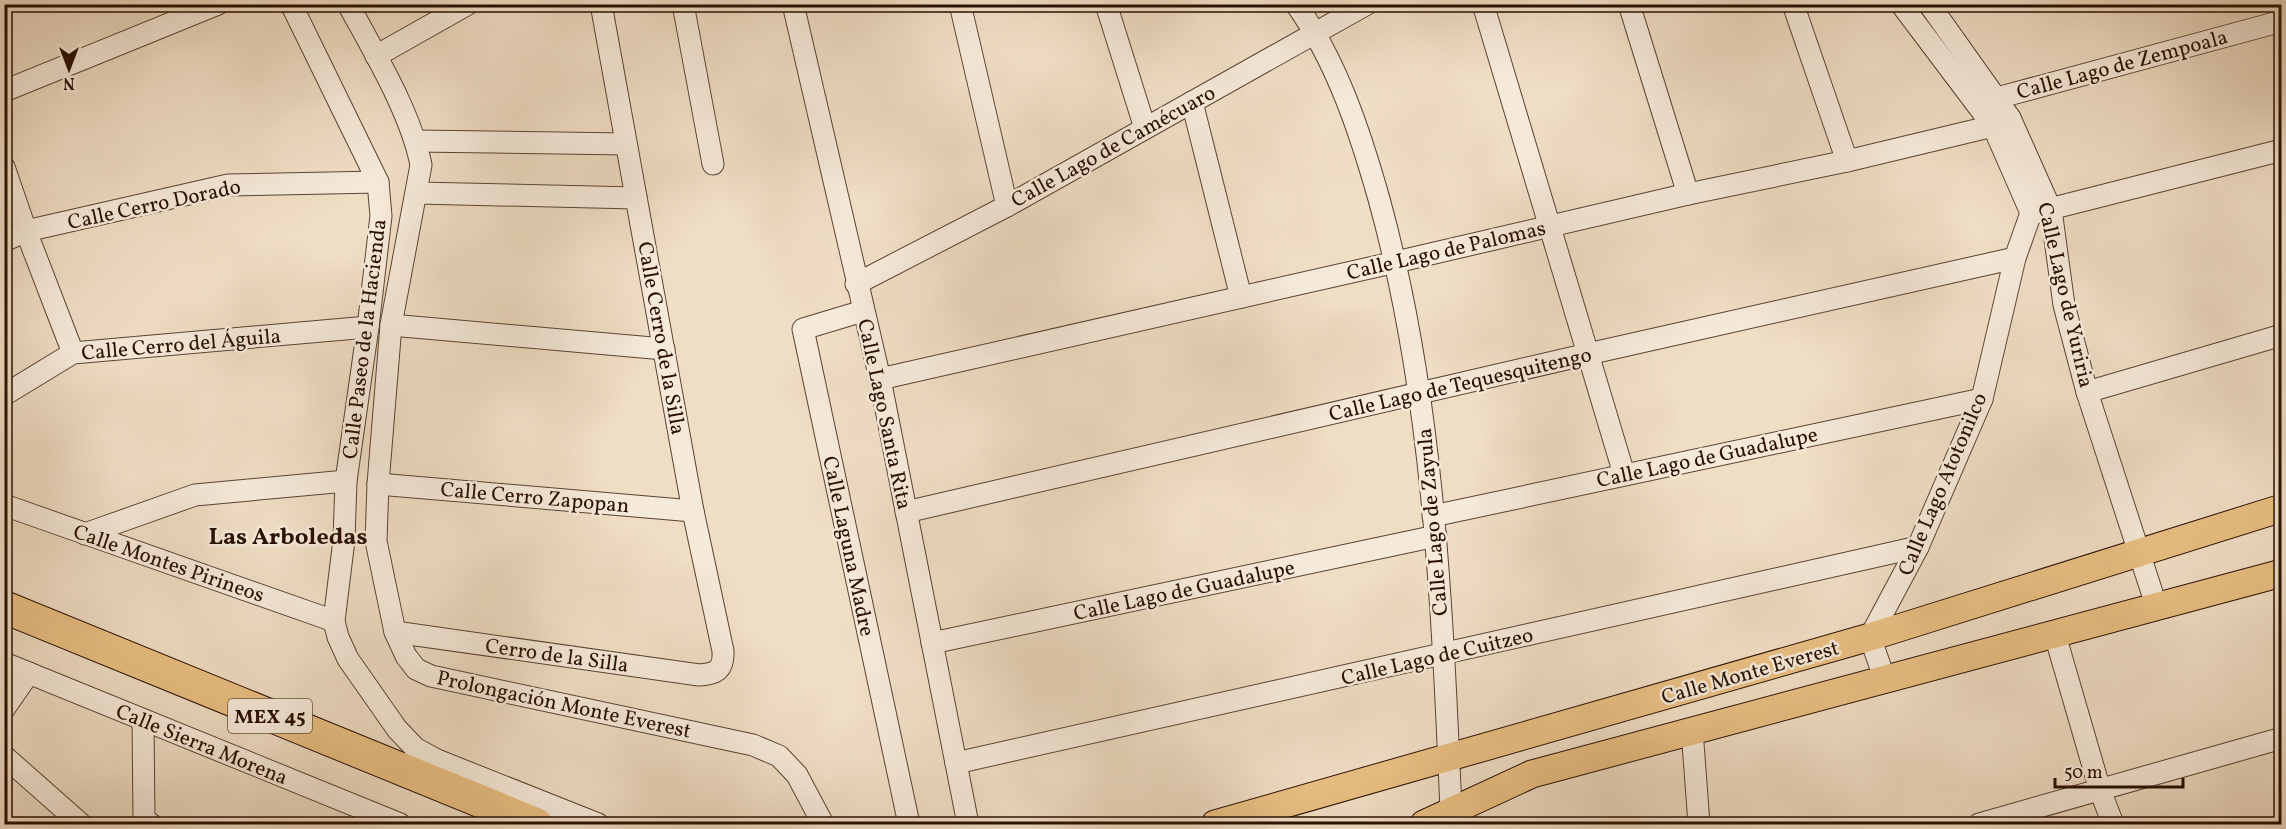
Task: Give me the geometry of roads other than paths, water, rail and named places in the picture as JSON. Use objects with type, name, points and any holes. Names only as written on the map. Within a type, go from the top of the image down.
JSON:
[{"type":"highway","name":"MEX 45","points":[[4,607],[536,825]]},
{"type":"highway","name":"MEX 45","points":[[4,628],[479,825]]},
{"type":"main road","name":"Calle Monte Everest","points":[[1215,825],[1870,637],[2282,508]]},
{"type":"main road","name":"Calle Monte Everest","points":[[1424,825],[1451,810],[1532,774],[2282,573]]},
{"type":"street","points":[[4,91],[218,4]]},
{"type":"street","name":"Calle Paseo de la Hacienda","points":[[291,4],[378,182],[381,216],[346,481],[344,540],[334,621]]},
{"type":"street","name":"Prolongación Monte Everest","points":[[348,4],[376,56],[416,141],[421,165],[391,325],[378,484],[376,541],[395,632],[406,656],[416,669],[431,676],[753,745],[779,756],[797,775],[823,825]]},
{"type":"street","points":[[376,56],[468,4]]},
{"type":"street","name":"Calle Cerro de la Silla","points":[[601,4],[693,511],[723,651],[723,661],[719,670]]},
{"type":"street","points":[[683,4],[713,164]]},
{"type":"street","name":"Calle Lago Santa Rita","points":[[793,4],[879,379],[968,825]]},
{"type":"street","points":[[960,4],[1007,206]]},
{"type":"street","points":[[1106,4],[1145,128]]},
{"type":"street","name":"Calle Lago de Zayula","points":[[1296,4],[1316,32],[1362,137],[1396,262],[1420,393],[1434,526],[1451,810]]},
{"type":"street","name":"Calle Lago de Camécuaro","points":[[856,284],[1007,206],[1367,4]]},
{"type":"street","points":[[1483,4],[1624,474]]},
{"type":"street","points":[[1629,4],[1688,194]]},
{"type":"street","points":[[1793,4],[1847,161]]},
{"type":"street","name":"Calle Lago de Yuriria","points":[[1900,4],[2002,122]]},
{"type":"street","name":"Calle Lago de Yuriria","points":[[1929,4],[1997,98],[2002,122],[2041,212],[2087,392],[2157,608]]},
{"type":"street","name":"Calle Lago de Zempoala","points":[[1997,98],[2282,21]]},
{"type":"street","points":[[1192,102],[1241,297]]},
{"type":"street","name":"Calle Lago de Palomas","points":[[879,379],[1688,194],[1847,161],[2002,122]]},
{"type":"street","points":[[416,141],[626,144]]},
{"type":"street","points":[[2041,212],[2282,150]]},
{"type":"street","points":[[4,167],[73,353]]},
{"type":"street","name":"Calle Cerro Dorado","points":[[4,241],[26,231],[228,185],[378,182]]},
{"type":"street","points":[[417,193],[636,198]]},
{"type":"street","name":"Calle Lago Atotonilco","points":[[1870,637],[1918,547],[1982,399],[2015,258],[2041,212]]},
{"type":"street","name":"Calle Lago de Tequesquitengo","points":[[906,512],[2015,258]]},
{"type":"street","name":"Calle Laguna Madre","points":[[862,311],[803,329],[909,825]]},
{"type":"street","points":[[391,325],[664,349]]},
{"type":"street","name":"Calle Cerro del Águila","points":[[4,395],[73,353],[368,327]]},
{"type":"street","points":[[2087,392],[2282,335]]},
{"type":"street","name":"Calle Lago de Guadalupe","points":[[932,643],[1434,526],[1624,474],[1982,399]]},
{"type":"street","points":[[85,534],[195,495],[346,481]]},
{"type":"street","name":"Calle Cerro Zapopan","points":[[378,484],[693,511]]},
{"type":"street","name":"Calle Montes Pirineos","points":[[4,505],[334,621]]},
{"type":"street","points":[[344,540],[376,541]]},
{"type":"street","name":"Calle Lago de Cuitzeo","points":[[956,763],[1918,547]]},
{"type":"street","points":[[334,621],[348,659],[397,729],[415,748],[437,760],[598,825]]},
{"type":"street","name":"Cerro de la Silla","points":[[395,632],[699,675],[711,675],[719,670]]},
{"type":"street","points":[[2055,635],[2112,825]]},
{"type":"street","points":[[1870,637],[1884,681]]},
{"type":"street","name":"Calle Sierra Morena","points":[[4,663],[393,823]]},
{"type":"street","points":[[4,709],[29,673]]},
{"type":"street","points":[[143,720],[144,820],[152,825]]},
{"type":"street","points":[[1692,730],[1699,825]]},
{"type":"street","points":[[1979,825],[2282,738]]},
{"type":"street","points":[[4,756],[81,825]]},
{"type":"district","name":"Las Arboledas","points":[[288,536]]}]
